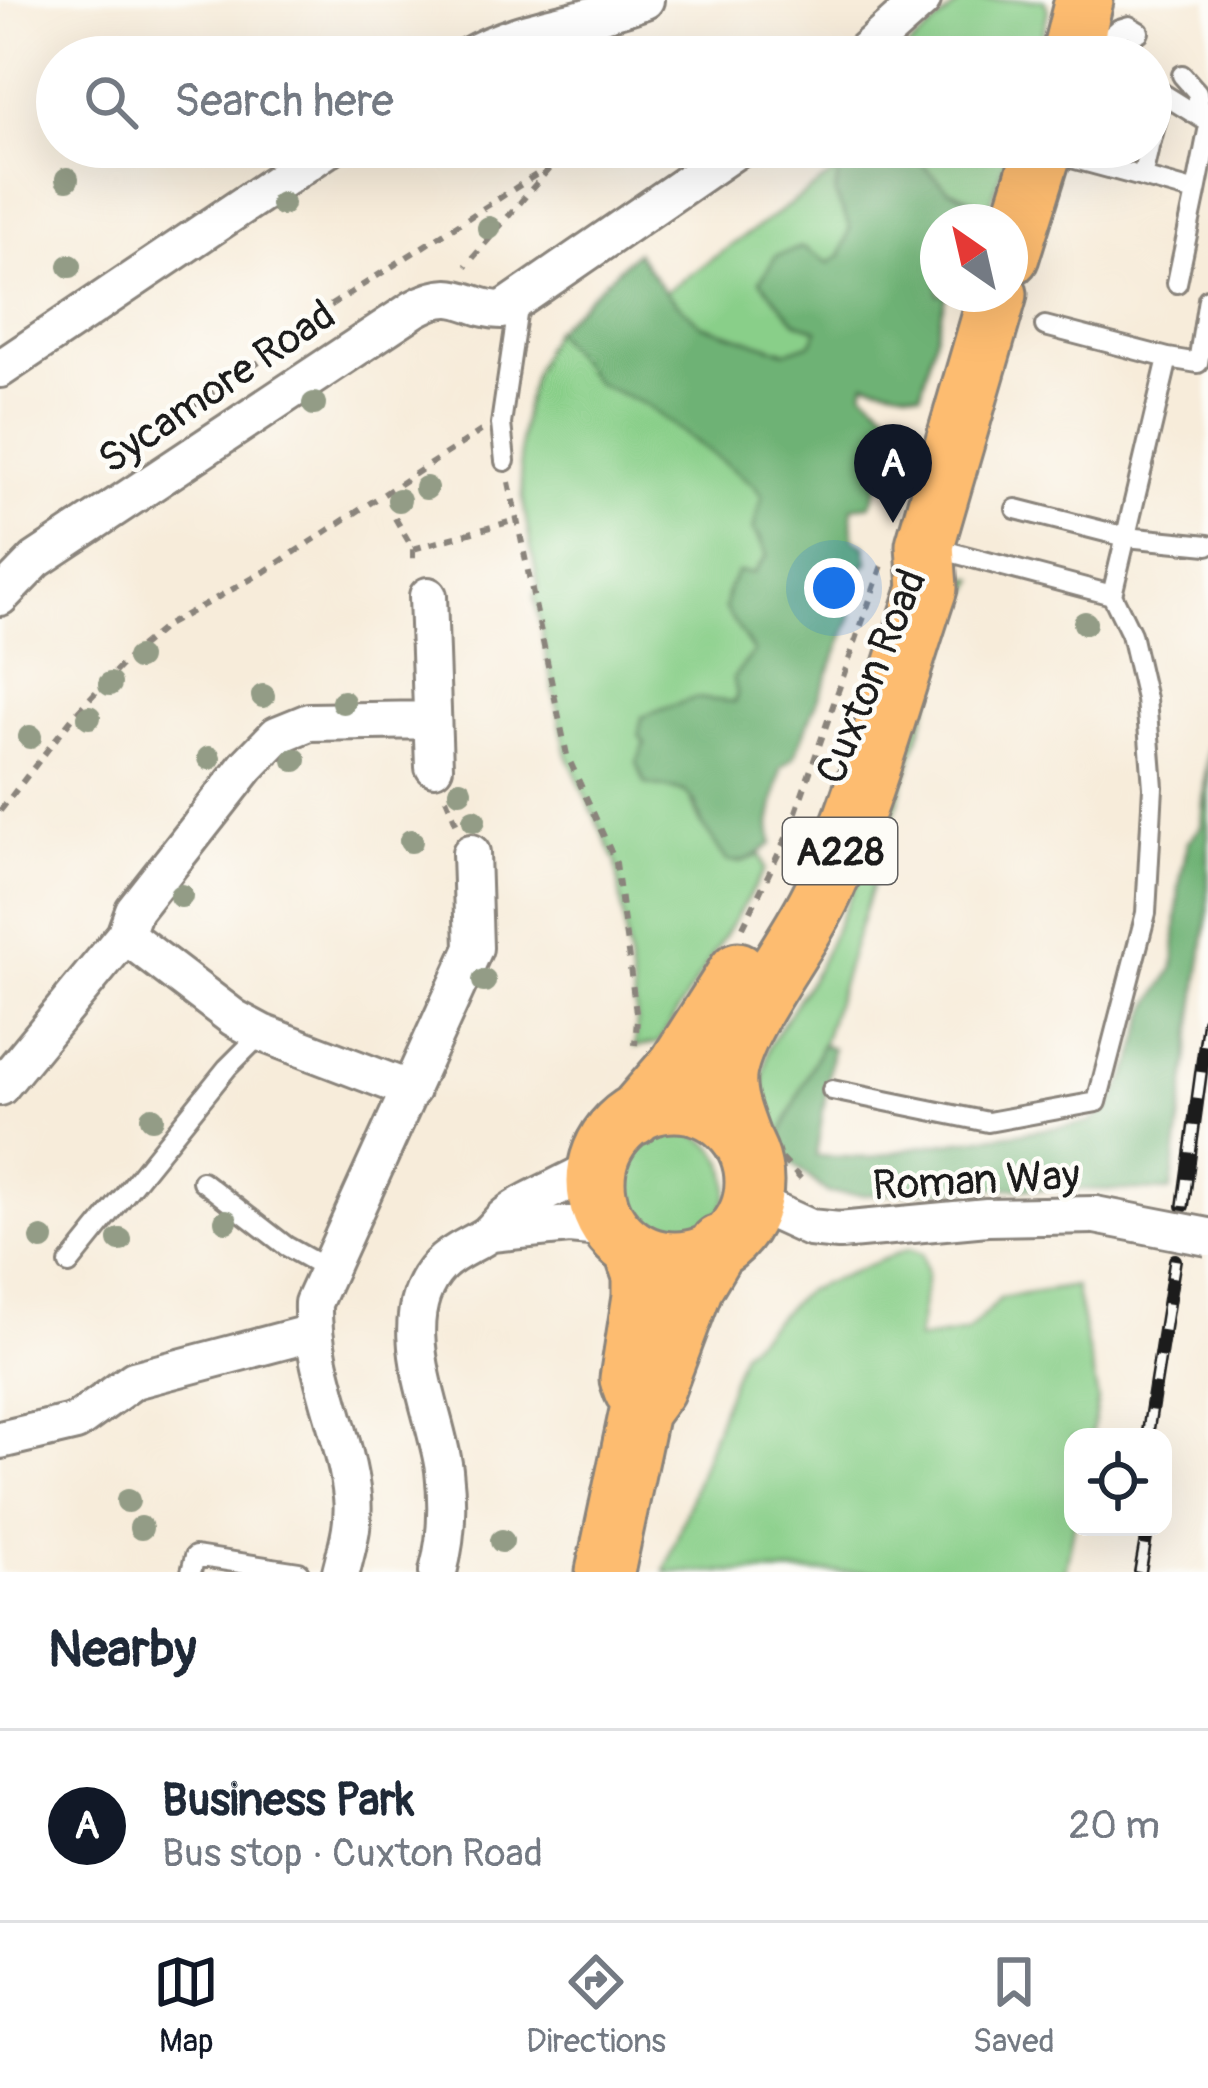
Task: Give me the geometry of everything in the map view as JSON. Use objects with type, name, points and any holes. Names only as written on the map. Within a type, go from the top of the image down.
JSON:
[{"type":"main road","points":[[1026,204],[1037,168]]},
{"type":"main road","name":"Cuxton Road","points":[[634,1089],[678,1065],[763,927],[795,864],[902,578],[907,545],[991,312]]},
{"type":"main road","name":"Cuxton Road","points":[[742,1140],[728,1094],[731,1058],[802,935],[840,852],[928,588],[907,545]]},
{"type":"main road","points":[[605,1572],[639,1411],[656,1388],[695,1284],[736,1223],[754,1172],[742,1140],[719,1117],[691,1106],[663,1106],[634,1089],[597,1166],[596,1194],[623,1240],[642,1287],[629,1379],[639,1411]]},
{"type":"main road","points":[[623,1240],[658,1259],[676,1261],[695,1257],[736,1223]]},
{"type":"street","points":[[512,36],[644,0]]},
{"type":"street","points":[[882,36],[922,0]]},
{"type":"street","points":[[0,369],[299,168]]},
{"type":"street","points":[[509,307],[708,168]]},
{"type":"street","name":"Sycamore Road","points":[[0,597],[37,560],[423,304],[452,297],[509,307]]},
{"type":"street","points":[[428,596],[434,767]]},
{"type":"street","points":[[0,1087],[125,935],[134,910],[247,766],[277,735],[310,722],[431,720]]},
{"type":"street","points":[[341,1572],[352,1499],[312,1333],[313,1303],[473,948],[471,854]]},
{"type":"street","points":[[125,935],[234,1018],[411,1090]]},
{"type":"street","points":[[439,1572],[446,1491],[438,1432],[420,1361],[417,1321],[421,1301],[438,1267],[490,1233],[508,1214],[597,1166]]},
{"type":"street","name":"Roman Way","points":[[736,1223],[794,1222],[827,1231],[987,1217],[1095,1216],[1208,1237]]},
{"type":"street","points":[[490,1233],[569,1225],[623,1240]]},
{"type":"street","points":[[0,1440],[76,1422],[134,1380],[312,1333]]},
{"type":"lane","points":[[1091,36],[1129,26],[1139,32]]},
{"type":"lane","points":[[1177,283],[1206,123],[1197,92],[1182,75]]},
{"type":"lane","points":[[1172,99],[1206,123]]},
{"type":"lane","points":[[1126,168],[1196,192]]},
{"type":"lane","points":[[1142,177],[1144,168]]},
{"type":"lane","points":[[1045,326],[1198,363],[1208,298]]},
{"type":"lane","points":[[505,461],[502,417],[509,307]]},
{"type":"lane","points":[[832,1090],[988,1122],[1097,1102],[1146,913],[1153,787],[1146,699],[1131,634],[1112,595],[1168,358]]},
{"type":"lane","points":[[1016,509],[1126,537],[1208,545]]},
{"type":"lane","points":[[907,545],[1112,595]]},
{"type":"lane","points":[[69,1264],[227,1069],[262,1033]]},
{"type":"lane","points":[[202,1181],[286,1246],[329,1270]]},
{"type":"lane","points":[[191,1572],[195,1556],[299,1572]]},
{"type":"path","points":[[161,426],[308,331],[303,323],[547,168]]},
{"type":"path","points":[[457,277],[550,168]]},
{"type":"path","points":[[0,811],[76,713],[133,652],[167,626],[264,572],[502,417]]},
{"type":"path","points":[[505,461],[568,755],[616,863],[637,1020],[634,1089]]},
{"type":"path","points":[[395,518],[413,549],[517,520]]},
{"type":"path","points":[[761,894],[907,545]]},
{"type":"path","points":[[434,767],[471,854]]},
{"type":"green space","points":[[963,0],[1044,0],[1048,10],[1042,36],[922,36]]},
{"type":"green space","points":[[838,168],[926,168],[948,189],[980,204],[920,204],[920,312],[941,312],[921,393],[865,382],[863,391],[902,423],[907,445],[900,457],[885,457],[870,505],[852,507],[853,538],[865,546],[868,563],[846,579],[851,587],[847,609],[852,616],[794,757],[781,768],[770,824],[772,844],[746,860],[727,861],[684,791],[645,784],[637,762],[645,744],[639,735],[641,717],[695,698],[735,702],[733,678],[754,652],[725,609],[737,572],[753,573],[767,556],[753,531],[762,496],[754,485],[646,405],[596,383],[553,331],[636,252],[665,292],[701,325],[786,352],[812,343],[818,330],[796,322],[760,281],[776,256],[803,247],[829,263],[841,255],[850,227],[835,194]]},
{"type":"green space","points":[[926,168],[1002,168],[991,204],[948,189]]},
{"type":"green space","points":[[839,170],[835,194],[850,227],[841,255],[829,264],[802,247],[776,256],[818,331],[812,343],[787,352],[701,325],[665,292]]},
{"type":"green space","points":[[553,331],[596,383],[646,405],[754,485],[762,496],[754,531],[768,556],[725,608],[754,652],[733,678],[734,703],[695,698],[645,744],[661,787],[687,794],[705,830],[738,863],[761,855],[765,870],[658,1043],[635,1047],[637,1020],[616,863],[567,755],[534,596],[539,587],[522,487],[522,427],[527,396]]},
{"type":"green space","points":[[976,580],[956,617],[824,1040],[780,1136],[765,1107],[763,1078],[769,1046],[817,969],[857,881],[938,592]]},
{"type":"green space","points":[[1208,744],[1208,911],[1171,1191],[975,1188],[828,1193],[781,1154],[780,1136],[822,1044],[833,1048],[816,1156],[870,1158],[1089,1123],[1111,1107],[1134,1059],[1148,1009],[1174,967],[1179,886],[1188,842],[1201,826]]},
{"type":"green space","points":[[676,1132],[696,1136],[713,1147],[724,1164],[728,1184],[724,1204],[713,1221],[696,1232],[676,1236],[656,1232],[639,1221],[628,1204],[624,1184],[628,1164],[639,1147],[656,1136]]},
{"type":"green space","points":[[908,1249],[922,1254],[927,1275],[917,1340],[967,1332],[1001,1298],[1075,1286],[1098,1399],[1093,1428],[1064,1428],[1064,1536],[1072,1536],[1065,1572],[665,1572],[742,1351],[805,1291]]},
{"type":"railway","points":[[1183,1206],[1208,1021]]},
{"type":"railway","points":[[1148,1428],[1175,1260]]},
{"type":"railway","points":[[1140,1572],[1146,1536]]},
{"type":"place","name":"Business Park","points":[[893,523]]}]
